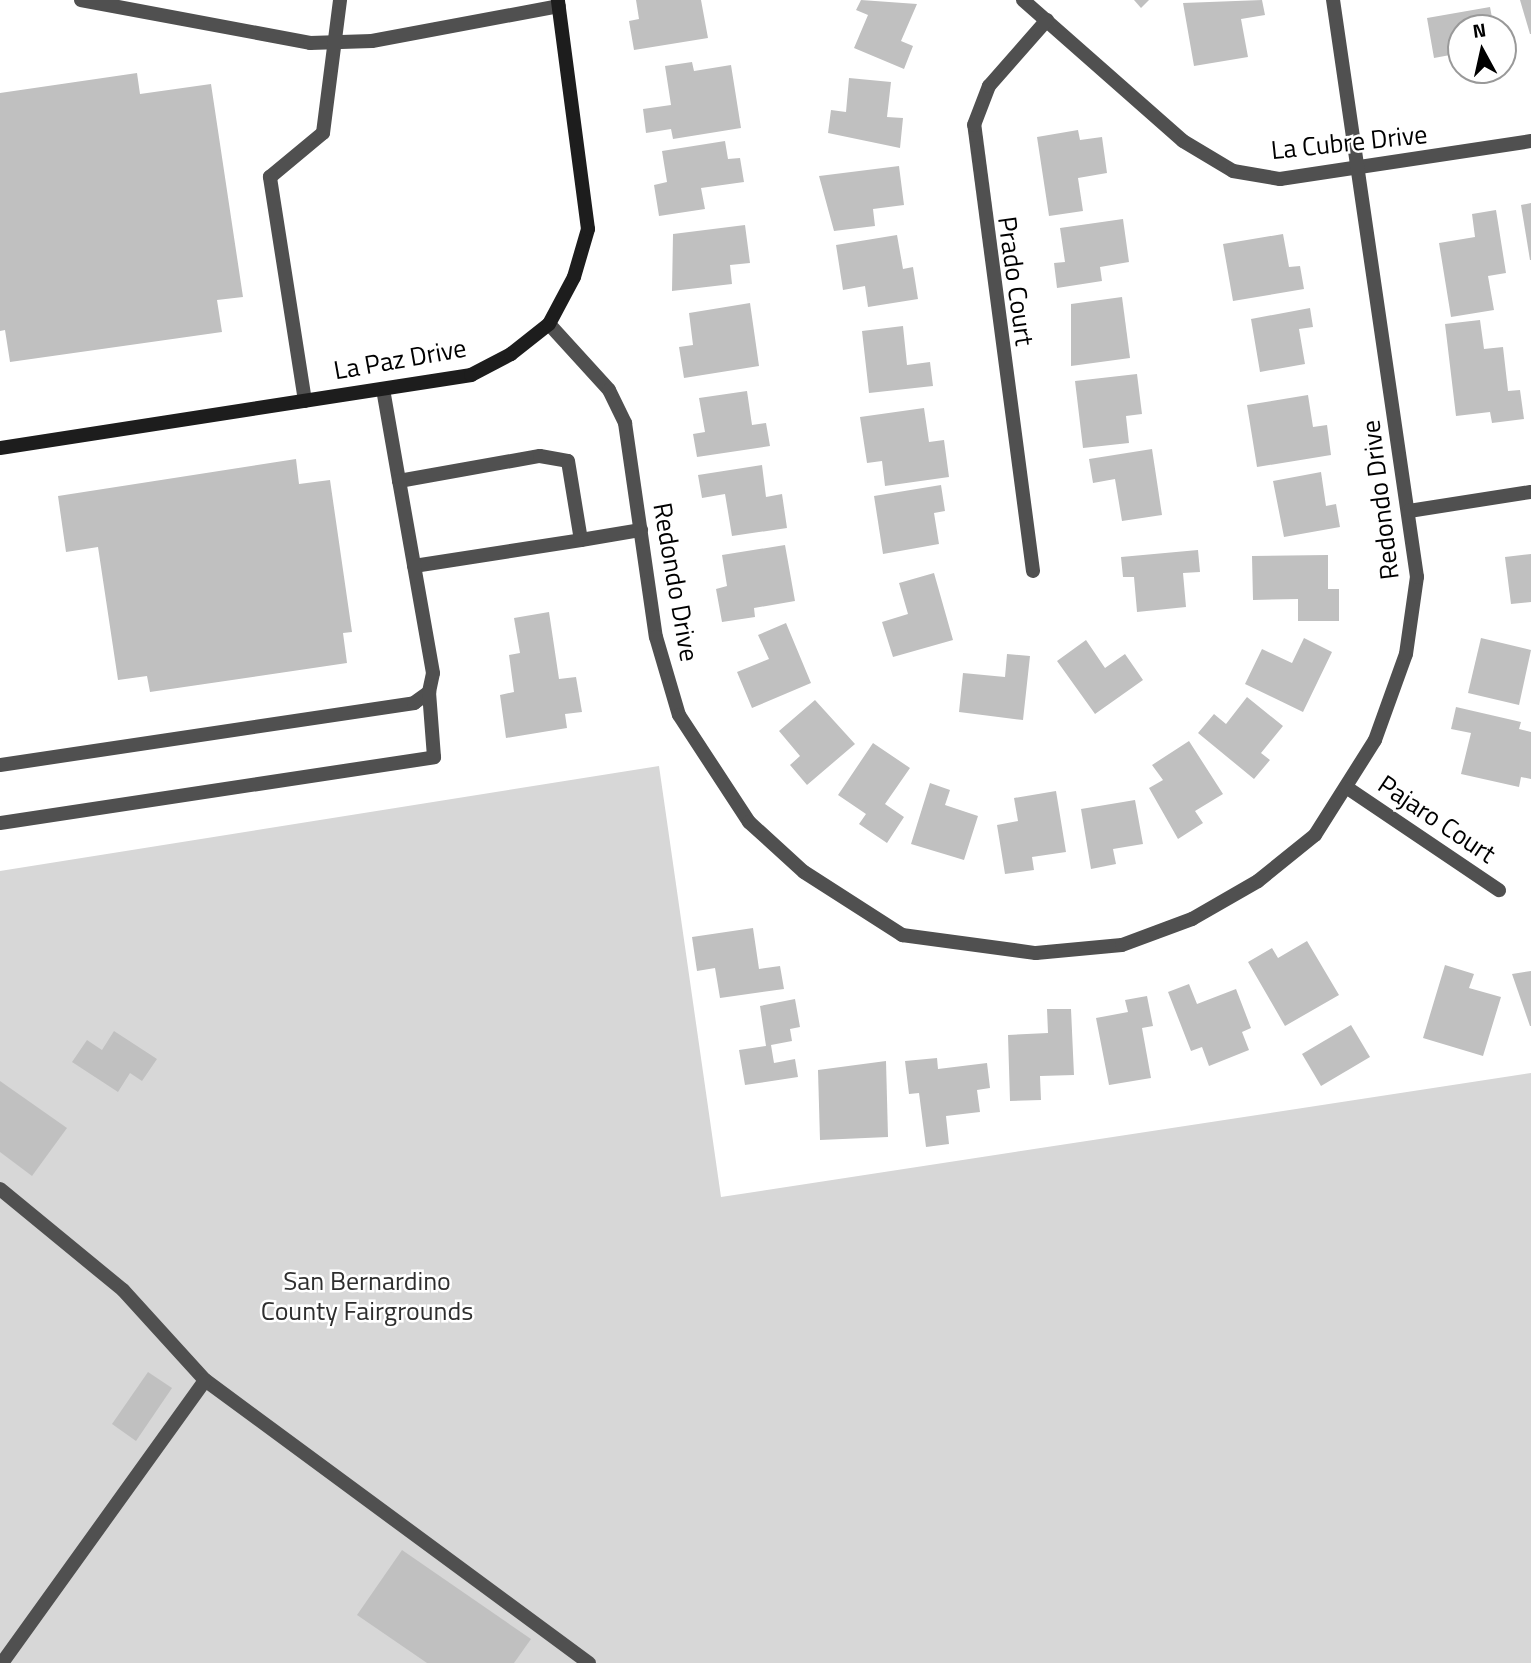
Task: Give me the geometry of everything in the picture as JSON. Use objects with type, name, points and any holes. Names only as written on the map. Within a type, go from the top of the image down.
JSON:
[{"type":"street","points":[[81,0],[212,29],[334,42],[372,41],[559,3]]},
{"type":"street","points":[[305,401],[270,177],[324,133],[340,0]]},
{"type":"street","name":"La Cubre Drive","points":[[1023,0],[1183,141],[1233,171],[1280,179],[1531,141]]},
{"type":"street","name":"Redondo Drive","points":[[549,324],[610,390],[625,423],[656,637],[679,715],[710,772],[749,822],[804,872],[902,935],[1036,953],[1122,944],[1192,919],[1258,881],[1315,835],[1349,789],[1375,740],[1406,654],[1417,577],[1333,0]]},
{"type":"street","name":"La Paz Drive","points":[[0,448],[471,375],[549,324],[574,277],[588,229],[559,3]]},
{"type":"street","name":"Prado Court","points":[[1032,571],[974,125],[989,86],[1047,20]]},
{"type":"street","points":[[0,823],[433,757],[429,692],[433,673],[383,388]]},
{"type":"street","points":[[399,481],[540,456],[568,461],[581,540]]},
{"type":"street","points":[[1409,511],[1531,492]]},
{"type":"street","points":[[414,566],[641,530]]},
{"type":"street","points":[[0,765],[414,703],[429,692]]},
{"type":"street","name":"Pajaro Court","points":[[1349,789],[1499,890]]},
{"type":"street","points":[[0,1189],[123,1290],[205,1380],[589,1663]]},
{"type":"street","points":[[2,1663],[205,1380]]},
{"type":"green space","name":"San Bernardino County Fairgrounds","points":[[659,766],[721,1197],[1531,1073],[1531,1663],[0,1663],[0,871]]},
{"type":"building","points":[[636,0],[701,0],[708,38],[634,50],[629,21],[639,19]]},
{"type":"building","points":[[861,0],[917,4],[901,41],[913,46],[904,69],[854,48],[868,15],[856,10]]},
{"type":"building","points":[[1134,0],[1149,0],[1141,8]]},
{"type":"building","points":[[1262,0],[1265,15],[1241,19],[1248,57],[1194,66],[1183,3]]},
{"type":"building","points":[[1520,0],[1531,0],[1531,34],[1530,34]]},
{"type":"building","points":[[1490,7],[1491,14],[1450,14]]},
{"type":"building","points":[[1447,15],[1447,56],[1434,58],[1427,18]]},
{"type":"building","points":[[692,62],[694,71],[731,65],[741,128],[673,139],[671,129],[646,133],[643,109],[671,105],[665,66]]},
{"type":"building","points":[[137,73],[140,94],[211,84],[243,297],[217,300],[222,332],[10,362],[5,330],[0,331],[0,93]]},
{"type":"building","points":[[849,78],[891,82],[887,117],[903,118],[900,148],[828,133],[831,110],[846,112]]},
{"type":"building","points":[[1078,130],[1080,140],[1102,137],[1107,173],[1078,178],[1083,211],[1049,216],[1037,137]]},
{"type":"building","points":[[725,141],[728,159],[740,158],[744,182],[701,188],[705,209],[659,216],[654,185],[667,182],[662,151]]},
{"type":"building","points":[[899,166],[904,205],[873,209],[875,226],[834,231],[819,176]]},
{"type":"building","points":[[1531,203],[1531,260],[1530,260],[1521,205]]},
{"type":"building","points":[[1496,210],[1506,273],[1488,276],[1494,310],[1451,317],[1439,243],[1475,237],[1472,214]]},
{"type":"building","points":[[1123,219],[1129,262],[1100,267],[1102,281],[1057,288],[1054,263],[1065,262],[1060,228]]},
{"type":"building","points":[[745,225],[750,263],[730,265],[732,284],[672,291],[673,234]]},
{"type":"building","points":[[1283,234],[1289,267],[1300,266],[1304,289],[1233,301],[1223,244]]},
{"type":"building","points":[[897,235],[903,269],[913,267],[918,299],[868,307],[865,286],[843,290],[836,245]]},
{"type":"building","points":[[1122,297],[1130,358],[1071,366],[1071,304]]},
{"type":"building","points":[[750,303],[759,366],[684,378],[679,347],[693,345],[689,313]]},
{"type":"building","points":[[1310,308],[1313,327],[1299,329],[1305,364],[1260,372],[1251,319]]},
{"type":"building","points":[[1480,320],[1484,349],[1503,347],[1508,391],[1520,390],[1524,419],[1492,423],[1490,412],[1456,416],[1445,324]]},
{"type":"building","points":[[903,326],[907,365],[930,362],[933,386],[869,393],[862,331]]},
{"type":"building","points":[[1137,374],[1142,414],[1126,416],[1129,443],[1083,448],[1075,381]]},
{"type":"building","points":[[747,391],[752,425],[766,423],[770,446],[697,457],[693,434],[705,432],[699,398]]},
{"type":"building","points":[[1308,395],[1313,427],[1327,425],[1331,455],[1257,467],[1247,405]]},
{"type":"building","points":[[924,408],[929,442],[944,440],[949,477],[885,486],[882,461],[867,463],[860,417]]},
{"type":"building","points":[[1152,449],[1162,515],[1122,521],[1115,479],[1093,483],[1089,459]]},
{"type":"building","points":[[296,459],[299,484],[330,480],[352,632],[343,633],[347,663],[150,692],[147,676],[118,680],[98,547],[66,552],[58,496]]},
{"type":"building","points":[[762,465],[766,497],[782,494],[787,528],[732,536],[725,494],[702,498],[698,475]]},
{"type":"building","points":[[1321,472],[1326,506],[1336,504],[1340,527],[1284,537],[1273,481]]},
{"type":"building","points":[[941,485],[945,511],[934,513],[939,544],[883,554],[874,496]]},
{"type":"building","points":[[785,545],[795,601],[754,608],[755,617],[722,622],[716,589],[727,586],[722,555]]},
{"type":"building","points":[[1198,550],[1200,572],[1183,573],[1186,607],[1137,612],[1134,577],[1123,577],[1121,557]]},
{"type":"building","points":[[1531,554],[1531,602],[1511,604],[1505,557]]},
{"type":"building","points":[[1328,555],[1328,589],[1339,589],[1339,621],[1298,621],[1298,599],[1253,600],[1252,556]]},
{"type":"building","points":[[934,573],[953,640],[893,657],[882,622],[908,614],[899,583]]},
{"type":"building","points":[[549,612],[559,679],[576,677],[582,712],[565,714],[567,728],[506,738],[500,695],[514,692],[509,655],[520,653],[514,618]]},
{"type":"building","points":[[786,623],[811,683],[752,708],[737,672],[769,659],[758,635]]},
{"type":"building","points":[[1304,638],[1332,652],[1303,712],[1245,684],[1262,649],[1292,663]]},
{"type":"building","points":[[1481,638],[1531,650],[1519,705],[1468,693]]},
{"type":"building","points":[[1086,640],[1105,668],[1125,654],[1143,680],[1095,714],[1057,661]]},
{"type":"building","points":[[1007,654],[1030,656],[1023,720],[959,712],[963,673],[1005,677]]},
{"type":"building","points":[[1247,697],[1283,726],[1261,753],[1270,760],[1254,779],[1198,733],[1214,714],[1226,724]]},
{"type":"building","points":[[815,700],[855,744],[807,785],[790,765],[800,756],[779,731]]},
{"type":"building","points":[[1456,707],[1521,722],[1519,729],[1531,732],[1531,779],[1521,777],[1519,787],[1461,774],[1471,733],[1451,729]]},
{"type":"building","points":[[1189,741],[1223,794],[1195,811],[1203,823],[1178,839],[1149,788],[1163,780],[1152,765]]},
{"type":"building","points":[[873,743],[910,768],[885,804],[904,817],[887,843],[859,824],[866,814],[838,795]]},
{"type":"building","points":[[930,783],[950,790],[945,805],[978,816],[964,860],[911,844]]},
{"type":"building","points":[[1056,791],[1066,852],[1032,857],[1034,870],[1005,874],[997,825],[1018,821],[1014,798]]},
{"type":"building","points":[[1135,800],[1143,844],[1113,849],[1116,864],[1091,869],[1081,809]]},
{"type":"building","points":[[753,928],[759,969],[780,966],[784,989],[720,998],[715,968],[697,971],[692,937]]},
{"type":"building","points":[[1307,941],[1339,995],[1285,1026],[1248,962],[1272,948],[1278,958]]},
{"type":"building","points":[[1445,965],[1474,974],[1469,988],[1501,997],[1483,1056],[1423,1038]]},
{"type":"building","points":[[1531,971],[1531,1026],[1530,1026],[1512,974]]},
{"type":"building","points":[[1189,984],[1197,1004],[1236,989],[1251,1028],[1242,1032],[1249,1050],[1209,1066],[1202,1047],[1191,1051],[1168,992]]},
{"type":"building","points":[[1147,996],[1153,1026],[1142,1028],[1151,1078],[1109,1085],[1096,1018],[1128,1012],[1125,1000]]},
{"type":"building","points":[[795,999],[800,1027],[790,1029],[792,1041],[771,1045],[774,1063],[795,1059],[798,1077],[745,1085],[739,1050],[766,1046],[760,1006]]},
{"type":"building","points":[[1047,1009],[1071,1009],[1074,1075],[1040,1076],[1041,1100],[1010,1101],[1008,1035],[1048,1033]]},
{"type":"building","points":[[1351,1025],[1370,1057],[1321,1086],[1302,1054]]},
{"type":"building","points":[[114,1031],[157,1059],[142,1081],[130,1073],[118,1092],[72,1062],[87,1040],[102,1050]]},
{"type":"building","points":[[937,1058],[938,1069],[987,1063],[990,1088],[977,1090],[980,1112],[946,1116],[949,1144],[926,1147],[919,1093],[909,1094],[905,1061]]},
{"type":"building","points":[[886,1061],[888,1137],[820,1140],[818,1070]]},
{"type":"building","points":[[0,1081],[67,1128],[32,1176],[0,1152]]},
{"type":"building","points":[[148,1372],[172,1388],[136,1441],[112,1424]]},
{"type":"building","points":[[402,1550],[531,1639],[514,1663],[427,1663],[357,1615]]}]
